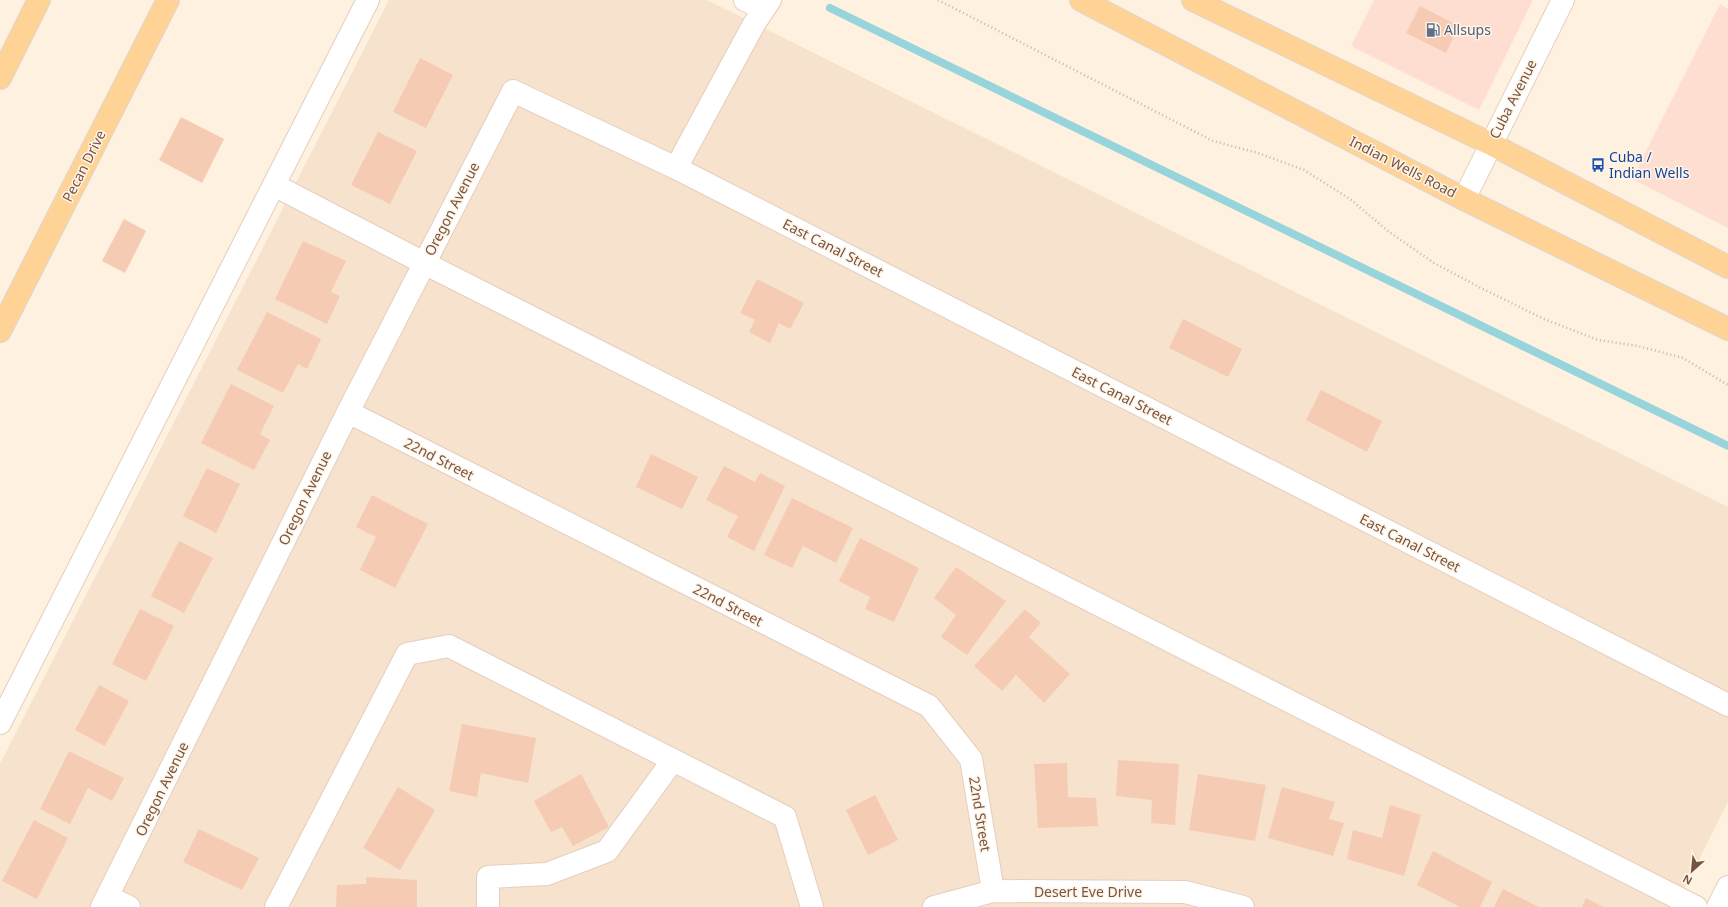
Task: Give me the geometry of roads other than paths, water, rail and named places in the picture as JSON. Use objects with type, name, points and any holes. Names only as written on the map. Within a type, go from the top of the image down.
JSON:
[{"type":"main road","points":[[0,78],[39,0]]},
{"type":"main road","name":"Pecan Drive","points":[[0,331],[168,0]]},
{"type":"main road","name":"Indian Wells Road","points":[[1081,0],[1464,199],[1728,329]]},
{"type":"main road","points":[[1193,0],[1491,144],[1728,267]]},
{"type":"street","points":[[0,723],[368,0]]},
{"type":"street","name":"Cuba Avenue","points":[[1464,199],[1563,0]]},
{"type":"street","points":[[676,168],[754,24],[760,3]]},
{"type":"street","name":"East Canal Street","points":[[513,91],[676,168],[1728,705]]},
{"type":"street","name":"Oregon Avenue","points":[[105,902],[348,412],[513,91]]},
{"type":"street","points":[[274,185],[424,263],[1696,907]]},
{"type":"street","name":"22nd Street","points":[[348,412],[929,706],[971,759],[993,891]]},
{"type":"street","points":[[276,907],[407,654],[449,646],[785,817],[812,907]]},
{"type":"street","points":[[488,907],[488,877],[546,874],[607,851],[673,760]]},
{"type":"street","points":[[1718,907],[1728,887]]},
{"type":"street","name":"Desert Eve Drive","points":[[934,907],[993,891],[1184,892],[1243,907]]},
{"type":"street","points":[[105,902],[129,907]]},
{"type":"waterway","points":[[830,8],[1728,446]]},
{"type":"place","name":"Allsups","points":[[1433,30]]},
{"type":"place","name":"Cuba / Indian Wells","points":[[1598,165]]}]
